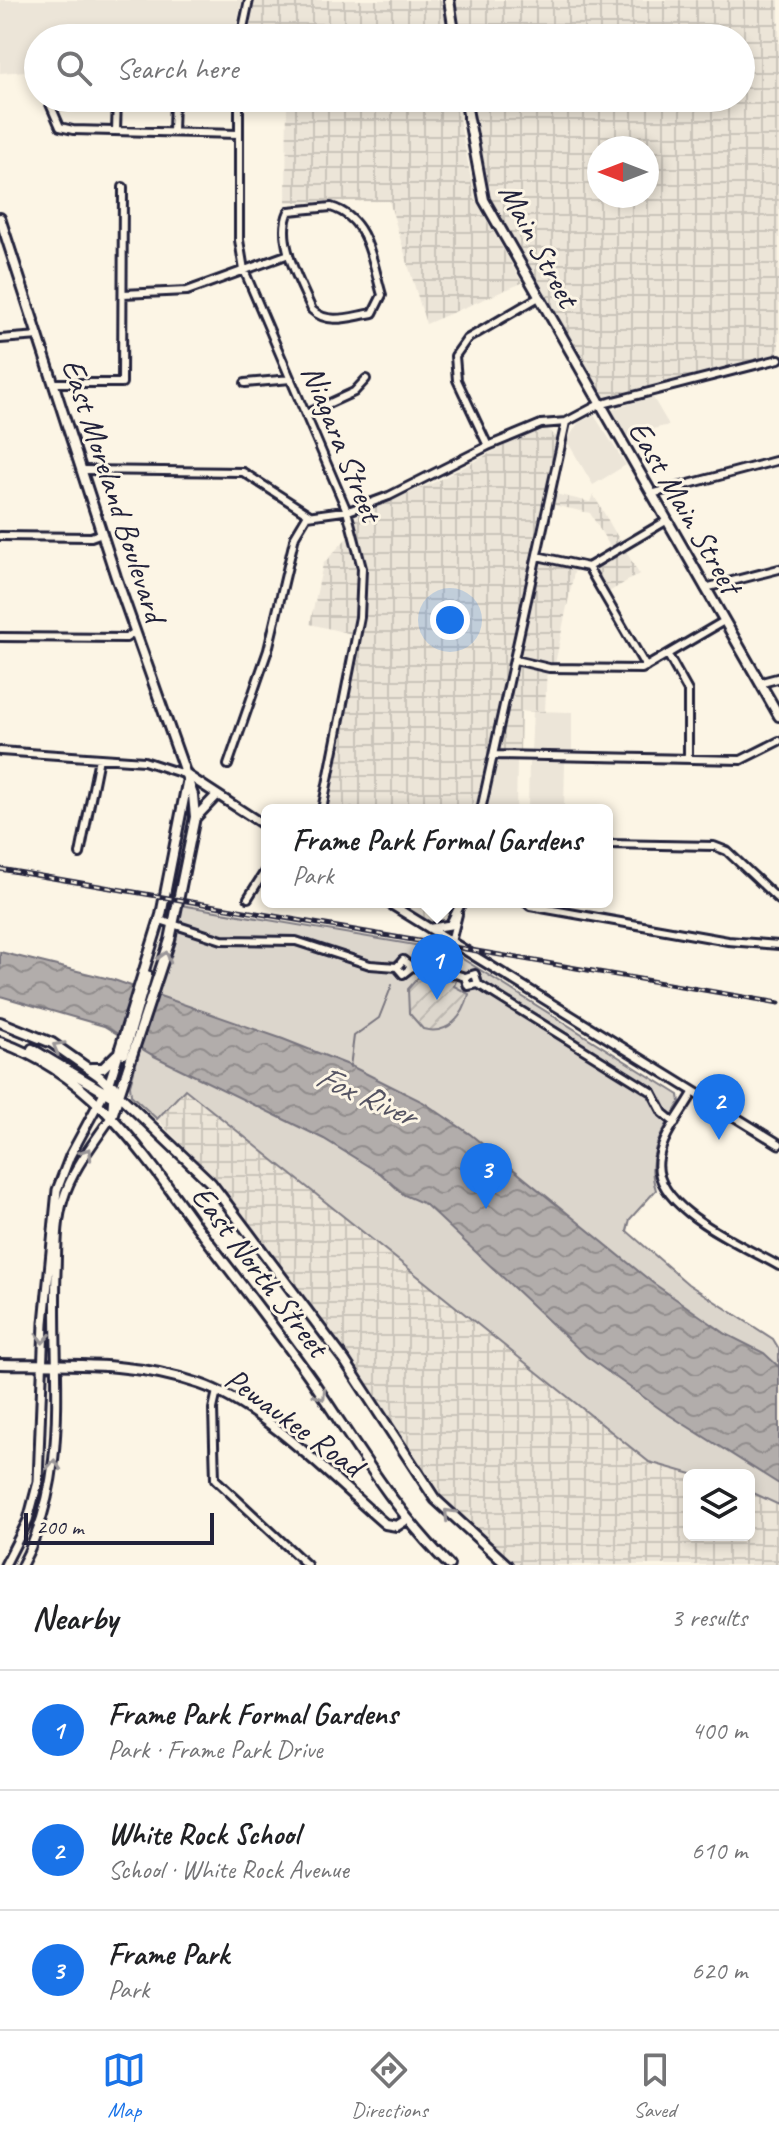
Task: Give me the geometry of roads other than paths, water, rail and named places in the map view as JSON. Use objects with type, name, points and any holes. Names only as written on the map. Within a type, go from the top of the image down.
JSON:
[{"type":"main road","points":[[449,0],[453,24]]},
{"type":"main road","name":"Main Street","points":[[468,112],[484,200],[598,405]]},
{"type":"main road","name":"East Moreland Boulevard","points":[[0,218],[135,632],[187,775],[195,817],[174,922],[109,1090]]},
{"type":"main road","name":"East Main Street","points":[[598,405],[779,716]]},
{"type":"main road","name":"East Moreland Boulevard","points":[[127,1049],[146,989],[149,958],[174,858],[187,775]]},
{"type":"main road","points":[[195,817],[216,796]]},
{"type":"main road","points":[[174,858],[186,862]]},
{"type":"main road","points":[[0,1022],[31,1032],[88,1067],[109,1090],[112,1116]]},
{"type":"main road","points":[[2,1043],[26,1046],[122,1096],[218,1191],[345,1361],[435,1499],[458,1524],[507,1565]]},
{"type":"main road","name":"East North Street","points":[[2,1043],[49,1064],[78,1083],[112,1116],[311,1380],[406,1520],[449,1565]]},
{"type":"main road","points":[[88,1067],[103,1068],[127,1049]]},
{"type":"main road","points":[[112,1116],[122,1096],[127,1049]]},
{"type":"main road","name":"Pewaukee Road","points":[[0,1364],[144,1371],[217,1391],[296,1447],[385,1524],[397,1526],[406,1520]]},
{"type":"street","points":[[244,24],[249,0]]},
{"type":"street","points":[[53,112],[60,127],[239,134]]},
{"type":"street","points":[[116,131],[117,112]]},
{"type":"street","points":[[173,132],[174,112]]},
{"type":"street","name":"Niagara Street","points":[[239,112],[239,240],[244,270],[347,511],[359,554],[362,599],[323,804]]},
{"type":"street","points":[[54,383],[122,383],[123,187]]},
{"type":"street","points":[[331,207],[342,210],[361,226],[382,295],[379,306],[373,313],[331,320],[320,317],[312,310],[289,254],[285,219],[289,211],[331,207]]},
{"type":"street","points":[[123,294],[187,291],[289,254]]},
{"type":"street","points":[[488,446],[457,380],[455,356],[467,339],[539,297]]},
{"type":"street","points":[[0,339],[39,336]]},
{"type":"street","points":[[228,765],[268,650],[295,536],[302,521],[310,515],[347,511],[409,487],[488,446],[541,424],[566,422],[598,405],[779,359]]},
{"type":"street","points":[[245,383],[291,379]]},
{"type":"street","points":[[306,414],[354,392],[366,379]]},
{"type":"street","points":[[482,804],[566,422]]},
{"type":"street","points":[[651,494],[779,460]]},
{"type":"street","points":[[82,470],[243,472],[310,515]]},
{"type":"street","points":[[537,556],[588,567],[666,521]]},
{"type":"street","points":[[0,536],[91,537],[102,533]]},
{"type":"street","points":[[588,567],[646,667]]},
{"type":"street","points":[[705,588],[779,569]]},
{"type":"street","points":[[515,660],[549,668],[646,667],[724,621]]},
{"type":"street","points":[[0,637],[126,638],[135,632]]},
{"type":"street","points":[[668,655],[688,691],[688,759]]},
{"type":"street","points":[[760,683],[779,678]]},
{"type":"street","points":[[494,755],[741,760],[779,741]]},
{"type":"street","points":[[0,751],[144,761],[187,775],[261,823]]},
{"type":"street","points":[[80,854],[99,758]]},
{"type":"street","points":[[613,844],[714,846],[727,851],[779,900]]},
{"type":"street","points":[[248,898],[261,877]]},
{"type":"street","points":[[397,908],[779,1144]]},
{"type":"street","points":[[428,927],[450,925],[458,908]]},
{"type":"street","points":[[451,942],[459,908]]},
{"type":"street","points":[[541,908],[728,941],[779,945]]},
{"type":"street","points":[[160,920],[222,940],[296,941],[370,965],[397,967],[403,974],[412,967],[435,968],[465,977],[475,974],[478,984],[652,1092],[663,1113],[675,1123]]},
{"type":"street","points":[[5,1565],[28,1520],[37,1490],[41,1365],[57,1190],[70,1156],[109,1090]]},
{"type":"street","points":[[693,1093],[675,1123],[658,1163],[661,1184],[667,1195],[681,1208],[779,1266]]},
{"type":"street","points":[[22,1565],[51,1493],[56,1414],[54,1321],[60,1210],[72,1177],[112,1116]]},
{"type":"street","points":[[217,1391],[213,1409],[215,1479],[307,1565]]},
{"type":"street","points":[[41,1414],[56,1414]]},
{"type":"street","points":[[37,1490],[51,1493]]},
{"type":"water","name":"Fox River","points":[[0,952],[114,980],[283,1039],[351,1066],[423,1102],[470,1134],[653,1283],[726,1334],[764,1353],[779,1367],[779,1484],[663,1411],[586,1356],[425,1204],[404,1195],[381,1174],[324,1139],[154,1056],[104,1026],[0,996]]},
{"type":"waterway","name":"Fox River","points":[[350,1067],[354,1036],[379,1018],[392,985]]},
{"type":"railway","points":[[0,869],[779,1003]]},
{"type":"place","name":"Frame Park Formal Gardens","points":[[437,1000]]},
{"type":"place","name":"White Rock School","points":[[719,1140]]},
{"type":"place","name":"Frame Park","points":[[486,1209]]}]
